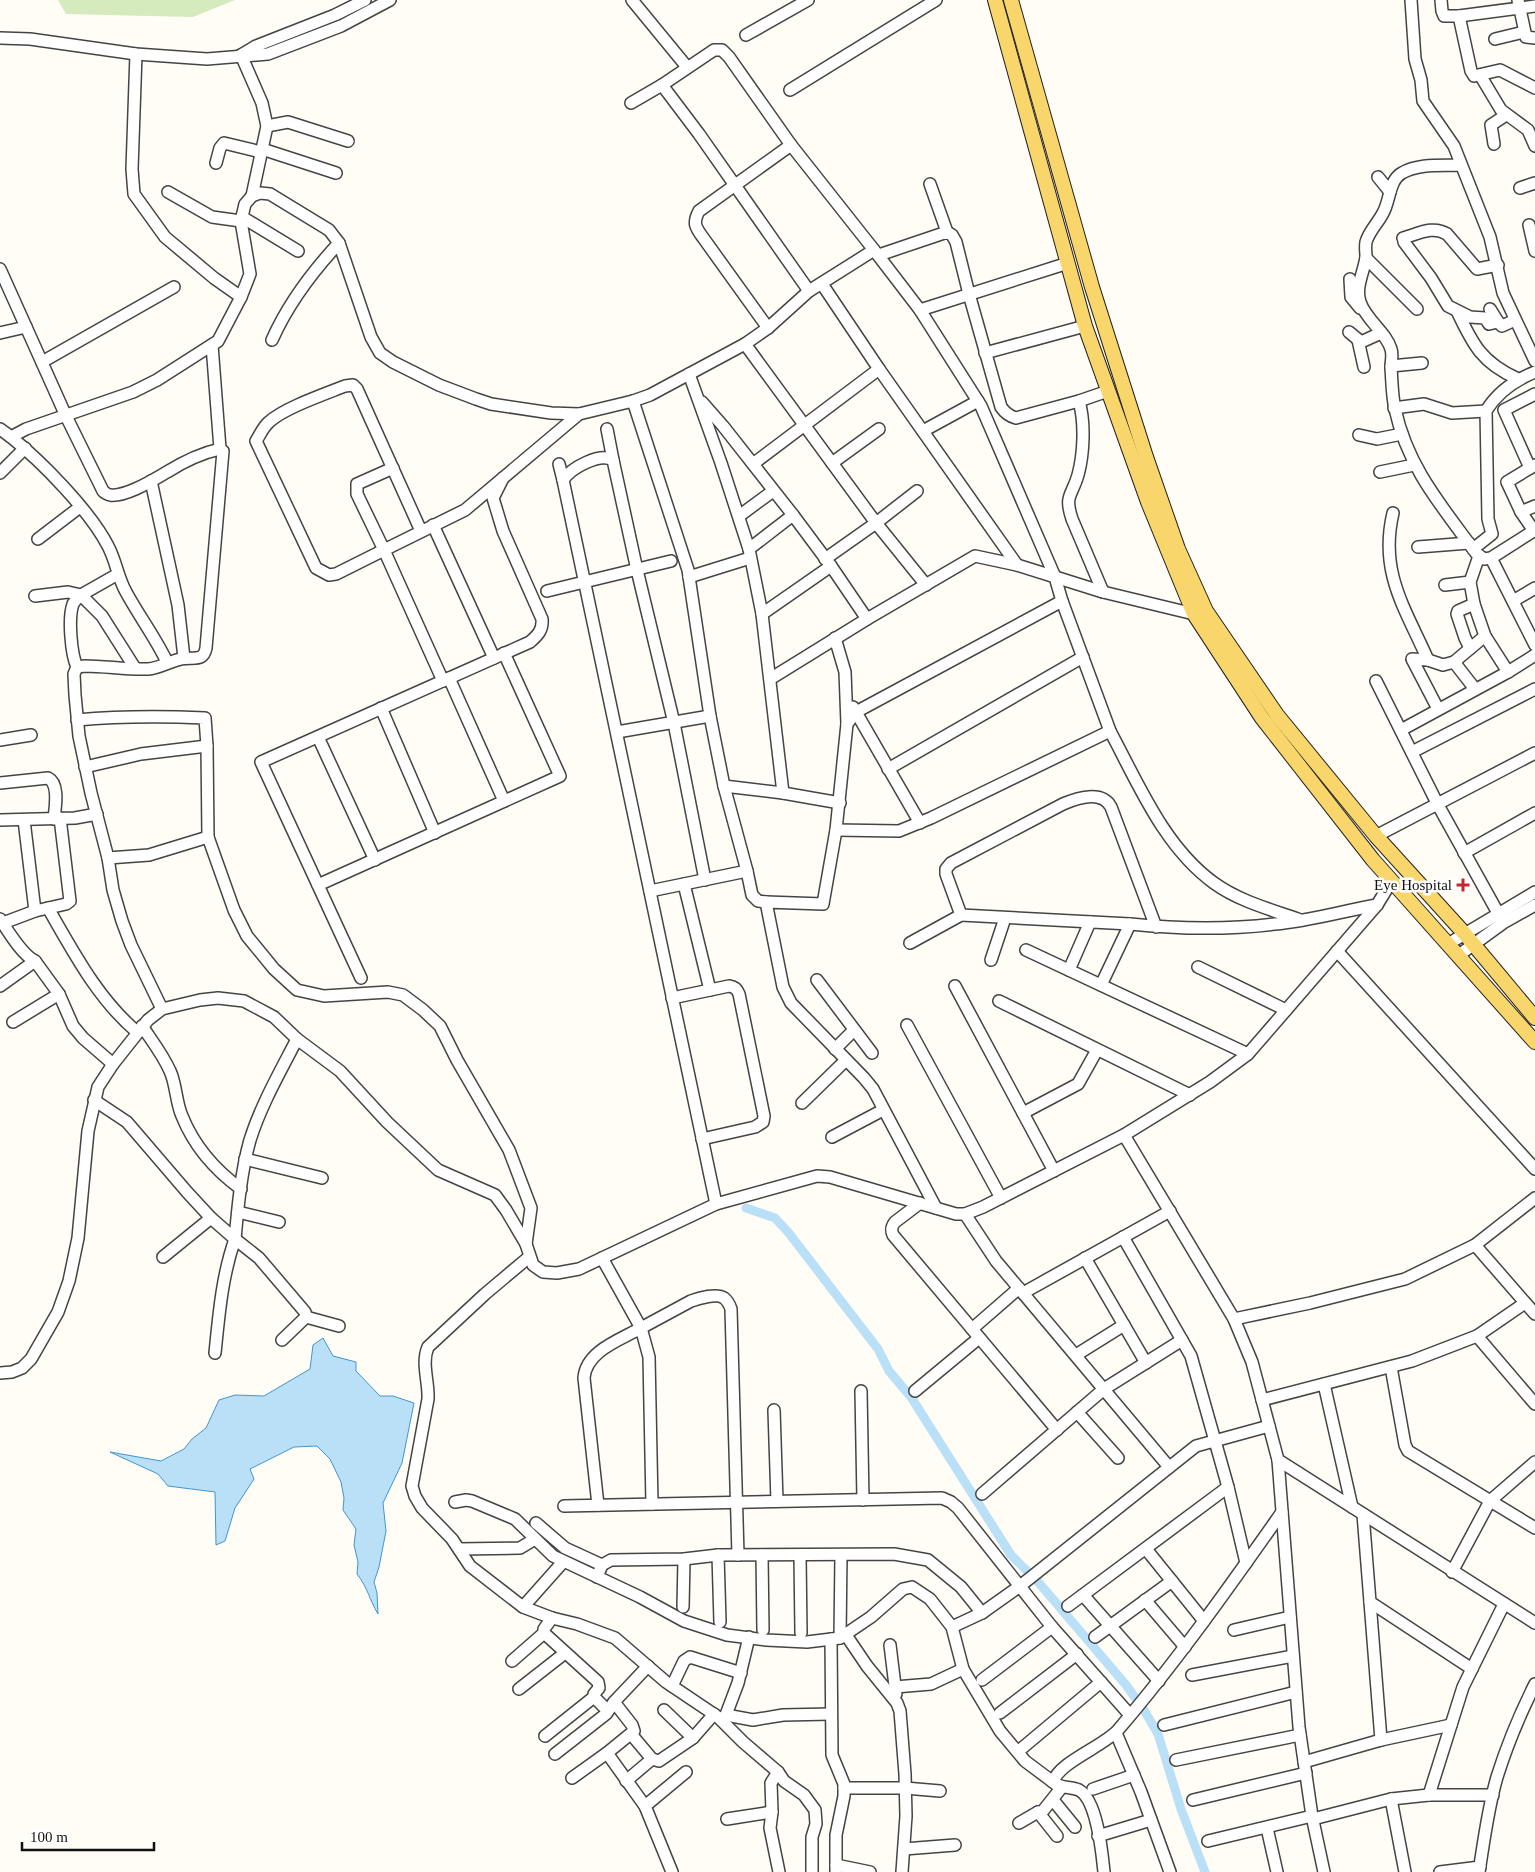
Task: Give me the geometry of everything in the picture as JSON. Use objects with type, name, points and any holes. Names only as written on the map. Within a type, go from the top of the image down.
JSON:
[{"type":"main road","points":[[995,0],[1085,326],[1148,502],[1194,614],[1262,718],[1391,882],[1459,955],[1535,1042]]},
{"type":"main road","points":[[1011,0],[1092,287],[1146,458],[1178,549],[1206,611],[1277,715],[1376,836],[1468,938],[1535,1018]]},
{"type":"street","points":[[241,55],[261,44],[335,16],[365,0]]},
{"type":"street","points":[[0,38],[30,39],[136,54],[207,58],[241,55],[256,56],[268,54],[341,26],[390,0]]},
{"type":"street","points":[[632,0],[688,67]]},
{"type":"street","points":[[790,90],[936,0]]},
{"type":"street","points":[[1411,0],[1415,59],[1421,80],[1423,101],[1452,140],[1490,238],[1504,293],[1535,362]]},
{"type":"street","points":[[1441,0],[1444,16],[1459,16],[1519,3],[1535,6]]},
{"type":"street","points":[[746,35],[804,1]]},
{"type":"street","points":[[1519,3],[1524,32],[1528,38],[1535,38]]},
{"type":"street","points":[[1459,16],[1472,74],[1477,76],[1500,70],[1535,88]]},
{"type":"street","points":[[1495,39],[1524,32]]},
{"type":"street","points":[[631,104],[714,50],[722,50],[729,58],[791,144],[920,310],[978,401],[1055,577],[1110,731],[1149,804],[1173,841],[1191,864],[1215,884],[1245,900],[1299,920]]},
{"type":"street","points":[[136,54],[132,169],[134,194],[165,237],[214,278],[241,297]]},
{"type":"street","points":[[241,55],[262,103],[267,126],[252,196]]},
{"type":"street","points":[[1480,75],[1498,106],[1506,115],[1528,130],[1535,146]]},
{"type":"street","points":[[662,85],[699,134],[809,291]]},
{"type":"street","points":[[1494,144],[1491,126],[1506,115]]},
{"type":"street","points":[[267,126],[288,122],[348,141]]},
{"type":"street","points":[[216,163],[220,148],[224,144],[262,150],[336,173]]},
{"type":"street","points":[[768,328],[695,227],[695,219],[699,211],[791,144]]},
{"type":"street","points":[[1369,318],[1360,302],[1358,294],[1366,258],[1366,244],[1369,235],[1384,212],[1395,179],[1400,173],[1425,166],[1461,165]]},
{"type":"street","points":[[1378,176],[1390,192]]},
{"type":"street","points":[[1520,188],[1535,183]]},
{"type":"street","points":[[930,184],[947,232],[952,235],[956,242],[1001,407],[1009,416],[1016,418],[1108,391]]},
{"type":"street","points":[[168,192],[212,217],[242,219],[298,252]]},
{"type":"street","points":[[11,437],[26,429],[133,392],[157,380],[218,340],[241,297],[250,274],[242,219],[244,204],[252,196],[260,193],[270,194],[324,226],[339,242],[371,337],[380,353],[393,362],[439,385],[476,399],[491,404],[552,413],[579,414],[634,401],[650,395],[745,344],[768,328],[809,291],[877,253],[947,232]]},
{"type":"street","points":[[1529,225],[1535,251]]},
{"type":"street","points":[[1498,265],[1477,269],[1447,234],[1441,230],[1431,230],[1404,240],[1431,278],[1445,303],[1473,318],[1484,318],[1489,324],[1498,322]]},
{"type":"street","points":[[272,340],[282,315],[339,242]]},
{"type":"street","points":[[1366,258],[1416,309]]},
{"type":"street","points":[[920,310],[1068,262]]},
{"type":"street","points":[[0,269],[66,416],[103,491],[109,495],[123,493],[151,481],[184,463],[220,449]]},
{"type":"street","points":[[1350,278],[1351,297],[1392,349],[1391,366],[1394,408],[1414,465],[1423,481],[1513,600],[1535,646]]},
{"type":"street","points":[[822,284],[879,369],[1017,565]]},
{"type":"street","points":[[42,362],[174,287]]},
{"type":"street","points":[[1490,309],[1502,326],[1515,320]]},
{"type":"street","points":[[1457,311],[1477,349],[1500,371],[1518,379]]},
{"type":"street","points":[[985,353],[1085,326]]},
{"type":"street","points":[[0,333],[26,327]]},
{"type":"street","points":[[1364,367],[1353,336],[1363,342],[1381,333]]},
{"type":"street","points":[[77,667],[149,669],[167,662],[184,658],[199,659],[203,656],[206,648],[223,456],[223,451],[220,449],[212,344]]},
{"type":"street","points":[[745,344],[876,523],[926,585]]},
{"type":"street","points":[[1391,366],[1422,363]]},
{"type":"street","points":[[754,464],[879,369]]},
{"type":"street","points":[[1508,672],[1485,636],[1474,604],[1470,582],[1478,552],[1492,534],[1488,519],[1486,411],[1492,401],[1518,379],[1535,372]]},
{"type":"street","points":[[689,374],[739,516],[749,554],[762,614],[783,793]]},
{"type":"street","points":[[421,531],[357,389],[350,384],[274,418],[268,423],[256,441],[316,568],[329,575],[336,574],[465,510],[579,414]]},
{"type":"street","points":[[1418,547],[1478,552],[1535,530],[1521,512],[1507,482],[1532,467],[1504,410],[1535,394]]},
{"type":"street","points":[[698,397],[754,464],[793,515],[867,619]]},
{"type":"street","points":[[634,401],[688,570],[710,716],[724,786],[748,871],[752,895],[758,901],[823,904],[840,803],[847,724],[845,672],[834,638]]},
{"type":"street","points":[[923,431],[978,401]]},
{"type":"street","points":[[1079,401],[1084,420],[1080,465],[1078,475],[1068,498],[1068,508],[1103,592]]},
{"type":"street","points":[[1394,408],[1424,404],[1452,412],[1486,411]]},
{"type":"street","points":[[707,424],[723,426]]},
{"type":"street","points":[[0,429],[24,448],[80,507],[97,528],[109,547],[127,594],[157,641],[167,662]]},
{"type":"street","points":[[607,429],[637,570],[674,723],[705,880]]},
{"type":"street","points":[[832,463],[879,429]]},
{"type":"street","points":[[1359,435],[1377,439],[1402,434]]},
{"type":"street","points":[[0,474],[24,448]]},
{"type":"street","points":[[562,480],[574,468],[587,462],[609,458],[614,460]]},
{"type":"street","points":[[559,464],[716,1204]]},
{"type":"street","points":[[1380,472],[1414,465]]},
{"type":"street","points":[[393,468],[362,480],[357,484],[357,494],[504,802]]},
{"type":"street","points":[[361,978],[261,762],[530,642],[535,638],[543,627],[542,619],[503,531],[493,498],[502,478]]},
{"type":"street","points":[[151,481],[178,605],[184,658]]},
{"type":"street","points":[[739,516],[773,491]]},
{"type":"street","points":[[762,614],[917,491]]},
{"type":"street","points":[[1521,512],[1535,506]]},
{"type":"street","points":[[38,539],[80,507]]},
{"type":"street","points":[[1393,513],[1389,532],[1389,558],[1394,584],[1428,660]]},
{"type":"street","points":[[689,577],[749,554],[793,515]]},
{"type":"street","points":[[318,885],[560,776],[433,525]]},
{"type":"street","points":[[770,679],[834,638],[975,556],[1017,565],[1103,592],[1194,614]]},
{"type":"street","points":[[547,590],[671,561]]},
{"type":"street","points":[[118,574],[80,595],[74,602],[72,611],[73,659],[77,667],[74,674],[78,736],[108,858],[113,890],[122,921],[138,962],[162,1009]]},
{"type":"street","points":[[1445,585],[1470,582]]},
{"type":"street","points":[[1513,600],[1535,588]]},
{"type":"street","points":[[35,596],[68,592],[80,595],[102,616],[134,668]]},
{"type":"street","points":[[847,724],[856,712],[1062,601]]},
{"type":"street","points":[[1470,648],[1457,614],[1458,611],[1474,604]]},
{"type":"street","points":[[1438,709],[1412,659],[1428,660],[1443,665],[1454,662],[1485,636]]},
{"type":"street","points":[[1401,730],[1508,672],[1535,655]]},
{"type":"street","points":[[888,769],[1083,657]]},
{"type":"street","points":[[1454,662],[1474,690]]},
{"type":"street","points":[[1376,681],[1438,805],[1498,913]]},
{"type":"street","points":[[1412,752],[1535,689]]},
{"type":"street","points":[[846,694],[920,823]]},
{"type":"street","points":[[381,708],[435,833]]},
{"type":"street","points":[[77,720],[144,716],[205,718],[208,838],[234,910],[247,936],[274,970],[297,990],[324,996],[388,992],[403,995],[440,1026],[457,1060],[509,1150],[531,1208],[526,1244]]},
{"type":"street","points":[[617,732],[710,716]]},
{"type":"street","points":[[836,830],[899,831],[920,823],[1110,731]]},
{"type":"street","points":[[0,740],[31,735]]},
{"type":"street","points":[[318,736],[375,860]]},
{"type":"street","points":[[85,767],[141,754],[207,746]]},
{"type":"street","points":[[1376,836],[1535,753]]},
{"type":"street","points":[[0,783],[48,778],[52,780],[70,901],[66,904],[1,921],[30,959],[35,961],[59,994],[73,1026],[87,1042],[113,1064]]},
{"type":"street","points":[[724,786],[783,793],[840,803]]},
{"type":"street","points":[[961,915],[946,874],[946,868],[951,863],[1063,804],[1073,800],[1096,796],[1108,802],[1111,807],[1156,927]]},
{"type":"street","points":[[1464,853],[1535,813]]},
{"type":"street","points":[[0,820],[75,818],[97,814]]},
{"type":"street","points":[[24,820],[35,911]]},
{"type":"street","points":[[108,858],[149,855],[208,838]]},
{"type":"street","points":[[650,891],[748,871]]},
{"type":"street","points":[[0,1373],[17,1370],[31,1359],[58,1312],[69,1281],[78,1238],[88,1131],[98,1087],[140,1029],[162,1009],[200,1000],[218,998],[244,1002],[274,1017],[297,1040],[340,1071],[388,1122],[438,1170],[495,1196],[506,1210],[526,1244],[529,1258],[533,1265],[542,1272],[557,1273],[579,1269],[716,1204],[817,1176],[838,1179],[956,1214],[965,1214],[1001,1198],[1124,1135],[1210,1082],[1248,1054],[1377,905],[1391,882]]},
{"type":"street","points":[[684,884],[710,990]]},
{"type":"street","points":[[1459,955],[1468,938],[1498,913],[1535,892]]},
{"type":"street","points":[[766,902],[786,994],[792,1003],[873,1089],[936,1208]]},
{"type":"street","points":[[910,943],[961,915],[1156,927],[1206,928],[1276,924],[1377,905]]},
{"type":"street","points":[[1448,944],[1468,938],[1535,905]]},
{"type":"street","points":[[48,908],[90,980],[126,1022],[140,1029],[163,1056],[171,1072],[181,1115],[199,1149],[227,1179],[240,1189]]},
{"type":"street","points":[[991,960],[1005,918]]},
{"type":"street","points":[[1069,970],[1090,922]]},
{"type":"street","points":[[1101,985],[1130,924]]},
{"type":"street","points":[[1026,950],[1248,1054]]},
{"type":"street","points":[[1337,951],[1535,1169]]},
{"type":"street","points":[[1,982],[35,961]]},
{"type":"street","points":[[1198,967],[1286,1010]]},
{"type":"street","points":[[817,980],[872,1053]]},
{"type":"street","points":[[672,998],[729,986],[737,989],[764,1116],[763,1122],[755,1127],[702,1139]]},
{"type":"street","points":[[955,986],[1054,1171]]},
{"type":"street","points":[[13,1022],[59,994]]},
{"type":"street","points":[[999,1001],[1190,1095]]},
{"type":"street","points":[[907,1025],[1001,1198]]},
{"type":"street","points":[[835,1049],[854,1030]]},
{"type":"street","points":[[215,1353],[228,1260],[235,1239],[245,1159],[255,1125],[274,1081],[297,1040]]},
{"type":"street","points":[[1023,1113],[1078,1084],[1097,1050]]},
{"type":"street","points":[[802,1103],[846,1060]]},
{"type":"street","points":[[94,1100],[127,1122],[211,1218],[259,1258],[305,1312],[306,1316]]},
{"type":"street","points":[[832,1137],[883,1110]]},
{"type":"street","points":[[1124,1135],[1234,1319],[1252,1362],[1278,1460],[1300,1735],[1324,1872]]},
{"type":"street","points":[[245,1159],[322,1178]]},
{"type":"street","points":[[1234,1319],[1310,1304],[1405,1279],[1475,1245],[1535,1198]]},
{"type":"street","points":[[920,1203],[894,1222],[891,1231],[1057,1430]]},
{"type":"street","points":[[915,1391],[1021,1290],[1170,1211]]},
{"type":"street","points":[[238,1212],[279,1222]]},
{"type":"street","points":[[965,1214],[996,1261],[1169,1467]]},
{"type":"street","points":[[163,1257],[211,1218]]},
{"type":"street","points":[[1123,1237],[1191,1356],[1228,1487],[1246,1562]]},
{"type":"street","points":[[1475,1245],[1535,1314]]},
{"type":"street","points":[[529,1258],[485,1294],[428,1347],[425,1354],[428,1400],[412,1486],[422,1508],[452,1539],[466,1561],[476,1571],[523,1606],[552,1618],[577,1624],[615,1638],[672,1686],[714,1714],[725,1718],[753,1720],[783,1715],[831,1714]]},
{"type":"street","points":[[602,1258],[641,1328],[649,1357],[652,1504]]},
{"type":"street","points":[[1084,1258],[1146,1363]]},
{"type":"street","points":[[598,1505],[584,1378],[585,1369],[589,1361],[598,1352],[691,1301],[698,1298],[719,1296],[728,1302],[731,1309],[738,1555]]},
{"type":"street","points":[[1262,1400],[1412,1361],[1477,1336],[1526,1303]]},
{"type":"street","points":[[306,1316],[339,1326]]},
{"type":"street","points":[[282,1340],[306,1316]]},
{"type":"street","points":[[1076,1355],[1124,1325]]},
{"type":"street","points":[[1477,1336],[1535,1404]]},
{"type":"street","points":[[982,1494],[1104,1389],[1182,1340]]},
{"type":"street","points":[[1391,1367],[1408,1451],[1535,1528]]},
{"type":"street","points":[[1324,1384],[1352,1507]]},
{"type":"street","points":[[861,1391],[863,1500]]},
{"type":"street","points":[[774,1410],[777,1502]]},
{"type":"street","points":[[1077,1412],[1118,1458]]},
{"type":"street","points":[[952,1627],[982,1613],[1021,1585],[1196,1446],[1269,1426]]},
{"type":"street","points":[[1278,1460],[1535,1623]]},
{"type":"street","points":[[1452,1572],[1490,1501],[1535,1462]]},
{"type":"street","points":[[1068,1606],[1228,1487]]},
{"type":"street","points":[[564,1506],[942,1498],[951,1502],[1021,1585],[1052,1627],[1101,1682],[1136,1708]]},
{"type":"street","points":[[455,1502],[472,1501],[509,1516],[553,1556],[563,1562],[640,1597],[684,1621],[727,1635],[807,1642],[839,1637],[871,1617],[903,1589],[912,1587],[930,1599],[952,1627],[963,1669],[1000,1731],[1025,1761],[1057,1784],[1078,1790],[1085,1795],[1090,1803],[1104,1872]]},
{"type":"street","points":[[1019,1823],[1038,1812],[1042,1812],[1053,1800],[1057,1784],[1054,1778],[1069,1764],[1116,1733],[1185,1647],[1282,1512]]},
{"type":"street","points":[[1363,1514],[1381,1740]]},
{"type":"street","points":[[536,1523],[565,1548],[602,1565]]},
{"type":"street","points":[[459,1549],[520,1548],[535,1540]]},
{"type":"street","points":[[1146,1549],[1204,1621]]},
{"type":"street","points":[[597,1577],[602,1565],[610,1560],[684,1559],[718,1555],[894,1554],[928,1560],[961,1587],[982,1613]]},
{"type":"street","points":[[718,1555],[720,1622]]},
{"type":"street","points":[[762,1555],[763,1630]]},
{"type":"street","points":[[800,1555],[801,1633]]},
{"type":"street","points":[[841,1555],[839,1637],[831,1714],[832,1755],[844,1784],[844,1796],[836,1835],[836,1868],[870,1872]]},
{"type":"street","points":[[683,1607],[684,1559]]},
{"type":"street","points":[[523,1606],[563,1562]]},
{"type":"street","points":[[1095,1638],[1109,1625],[1172,1581]]},
{"type":"street","points":[[1083,1595],[1159,1681]]},
{"type":"street","points":[[1145,1600],[1185,1647]]},
{"type":"street","points":[[1370,1602],[1472,1668]]},
{"type":"street","points":[[1429,1795],[1463,1687],[1504,1604]]},
{"type":"street","points":[[1234,1630],[1290,1617]]},
{"type":"street","points":[[512,1661],[544,1633],[544,1629],[552,1618]]},
{"type":"street","points":[[982,1680],[1052,1627]]},
{"type":"street","points":[[544,1633],[598,1682],[600,1688],[594,1694],[594,1698],[545,1736]]},
{"type":"street","points":[[839,1637],[867,1666],[897,1703]]},
{"type":"street","points":[[725,1718],[741,1673],[749,1638]]},
{"type":"street","points":[[890,1645],[897,1703],[900,1711],[905,1788],[902,1872]]},
{"type":"street","points":[[519,1689],[565,1654]]},
{"type":"street","points":[[1000,1713],[1077,1654]]},
{"type":"street","points":[[1192,1675],[1293,1656]]},
{"type":"street","points":[[672,1686],[684,1661],[690,1657],[741,1673]]},
{"type":"street","points":[[555,1754],[611,1706],[648,1666]]},
{"type":"street","points":[[895,1687],[930,1684],[963,1669]]},
{"type":"street","points":[[1021,1748],[1101,1682]]},
{"type":"street","points":[[1440,1872],[1480,1869],[1497,1778],[1519,1716],[1535,1684]]},
{"type":"street","points":[[1164,1725],[1296,1692]]},
{"type":"street","points":[[572,1778],[634,1731],[632,1725],[611,1706],[594,1698]]},
{"type":"street","points":[[1525,1705],[1535,1711]]},
{"type":"street","points":[[664,1710],[693,1738]]},
{"type":"street","points":[[631,1734],[652,1759],[659,1762],[693,1738],[714,1714]]},
{"type":"street","points":[[725,1718],[778,1772],[784,1781],[804,1795],[815,1810],[816,1824],[812,1838],[812,1872]]},
{"type":"street","points":[[1193,1800],[1305,1767],[1381,1740],[1451,1725]]},
{"type":"street","points":[[1116,1733],[1134,1775],[1170,1872]]},
{"type":"street","points":[[1176,1760],[1300,1735]]},
{"type":"street","points":[[607,1753],[645,1806],[672,1872]]},
{"type":"street","points":[[626,1781],[652,1759]]},
{"type":"street","points":[[645,1806],[686,1772]]},
{"type":"street","points":[[778,1772],[771,1783],[772,1812],[770,1828],[779,1872]]},
{"type":"street","points":[[1093,1789],[1134,1775]]},
{"type":"street","points":[[844,1788],[905,1788],[940,1791]]},
{"type":"street","points":[[1208,1841],[1391,1799],[1429,1795],[1493,1795]]},
{"type":"street","points":[[1391,1799],[1405,1872]]},
{"type":"street","points":[[1053,1800],[1075,1827]]},
{"type":"street","points":[[727,1819],[772,1812]]},
{"type":"street","points":[[1038,1812],[1058,1836]]},
{"type":"street","points":[[1098,1836],[1151,1820]]},
{"type":"street","points":[[1267,1828],[1275,1872]]},
{"type":"street","points":[[904,1849],[955,1845]]},
{"type":"green space","points":[[58,0],[235,0],[193,17],[66,14]]},
{"type":"water","points":[[323,1338],[333,1356],[356,1362],[356,1371],[380,1396],[393,1396],[414,1403],[402,1463],[383,1503],[386,1531],[374,1582],[377,1593],[378,1614],[364,1584],[357,1574],[358,1562],[354,1545],[356,1529],[343,1510],[344,1498],[341,1482],[330,1459],[317,1446],[294,1447],[250,1469],[254,1479],[235,1508],[225,1541],[216,1545],[215,1492],[168,1486],[158,1474],[110,1452],[161,1461],[184,1449],[192,1439],[206,1428],[219,1400],[235,1395],[264,1396],[310,1369],[313,1345]]},
{"type":"waterway","points":[[746,1208],[775,1218],[788,1232],[878,1349],[889,1371],[911,1397],[1011,1555],[1039,1583],[1126,1685],[1144,1710],[1158,1734],[1181,1809],[1205,1872]]},
{"type":"place","name":"Eye Hospital","points":[[1463,885]]}]
